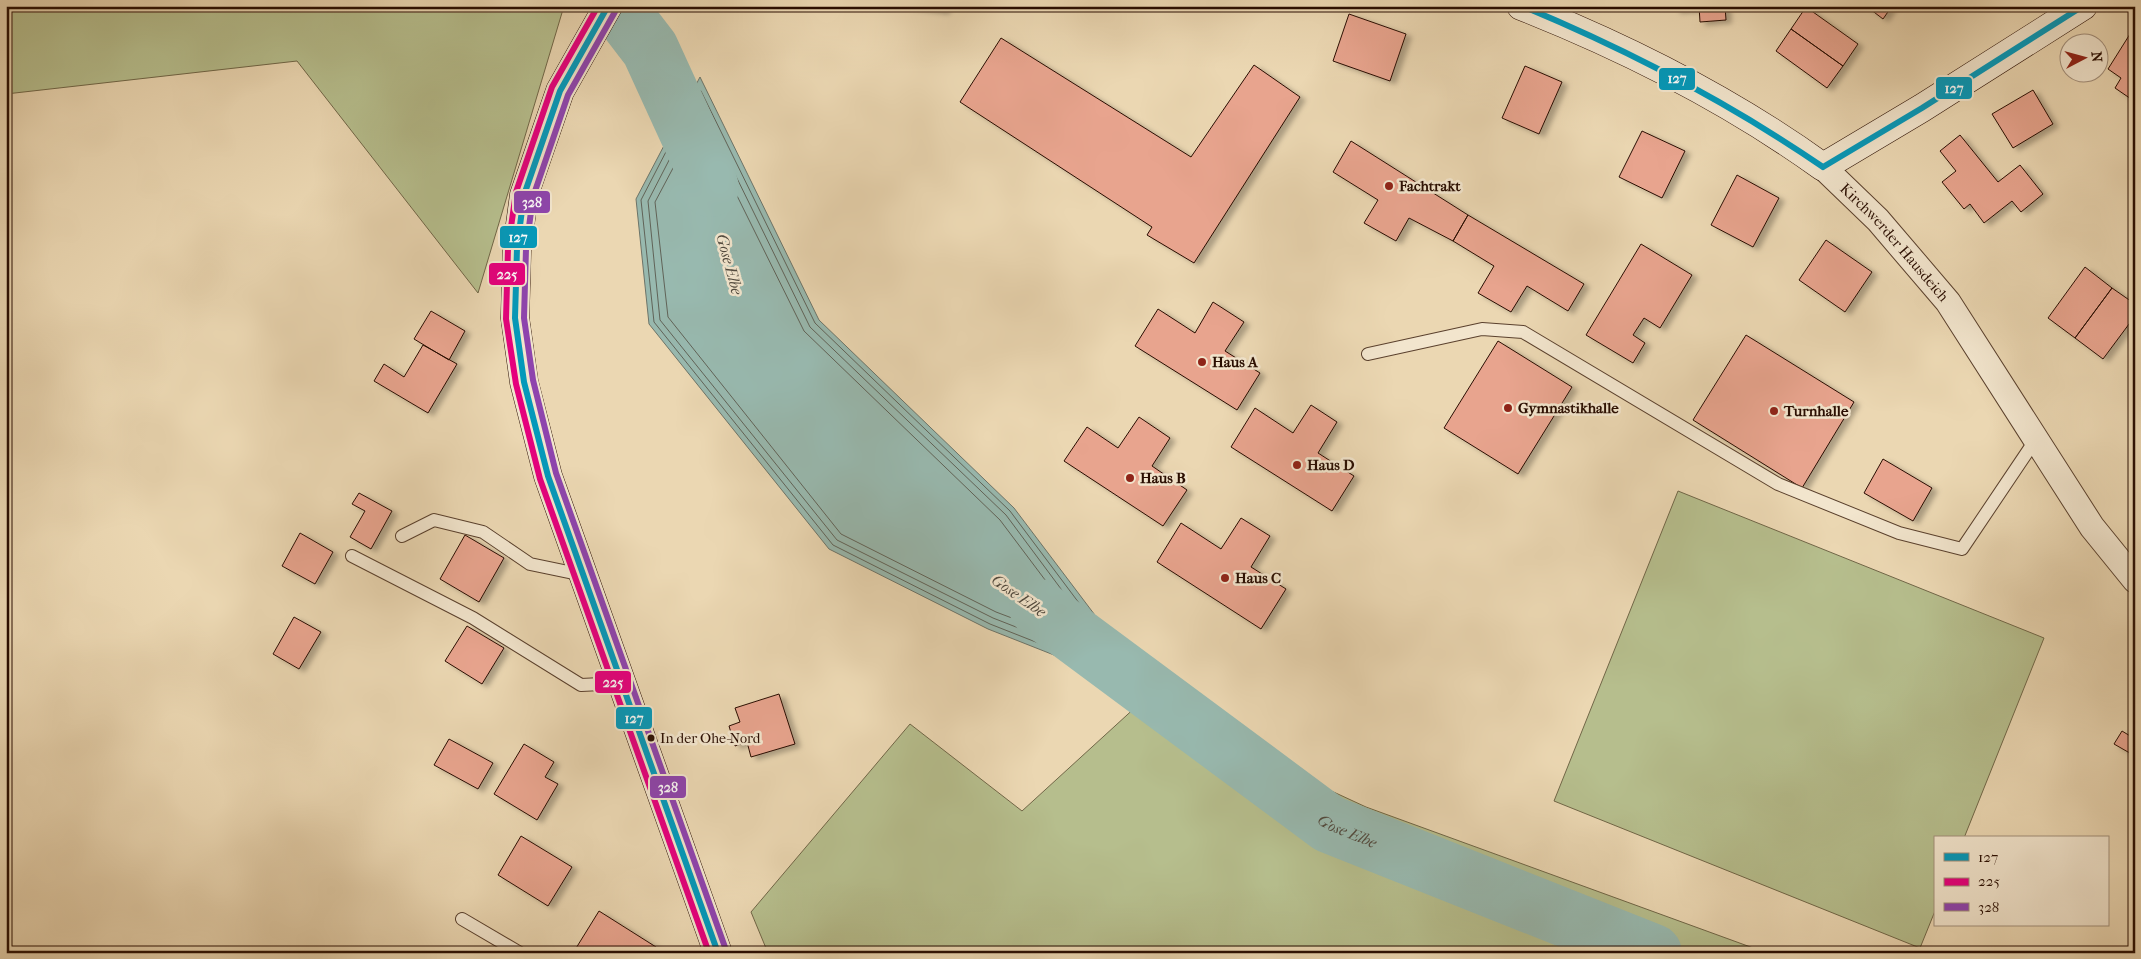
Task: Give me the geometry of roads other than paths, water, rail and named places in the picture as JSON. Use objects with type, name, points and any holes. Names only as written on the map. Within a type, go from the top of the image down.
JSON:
[{"type":"main road","name":"Kirchwerder Hausdeich","points":[[1521,6],[1569,25],[1701,90],[1776,133],[1823,167]]},
{"type":"main road","points":[[1823,167],[1922,108],[2083,6]]},
{"type":"main road","points":[[603,15],[560,91],[524,195],[517,248],[515,308],[524,382],[548,476],[718,953]]},
{"type":"street","name":"Kirchwerder Hausdeich","points":[[1823,167],[1878,220],[1948,302],[2092,527],[2135,580]]},
{"type":"lane","points":[[1368,354],[1482,329],[1523,332],[1778,484],[1899,533],[1962,549],[2036,439]]},
{"type":"lane","points":[[402,536],[434,520],[483,532],[530,564],[583,575]]},
{"type":"lane","points":[[352,556],[473,618],[581,685],[622,683]]},
{"type":"lane","points":[[462,919],[520,953]]},
{"type":"water","points":[[700,77],[819,320],[1014,508],[1110,635],[1097,672],[988,629],[829,549],[649,324],[636,199]]},
{"type":"waterway","name":"Gose Elbe","points":[[617,6],[650,49],[704,167],[710,188]]},
{"type":"waterway","name":"Gose Elbe","points":[[1038,608],[1329,824],[1653,953]]},
{"type":"place","name":"Fachtrakt","points":[[1389,186]]},
{"type":"place","name":"Haus A","points":[[1202,362]]},
{"type":"place","name":"Gymnastikhalle","points":[[1508,408]]},
{"type":"place","name":"Turnhalle","points":[[1774,411]]},
{"type":"place","name":"Haus D","points":[[1297,465]]},
{"type":"place","name":"Haus B","points":[[1130,478]]},
{"type":"place","name":"Haus C","points":[[1225,578]]},
{"type":"place","name":"In der Ohe-Nord","points":[[651,738]]}]
